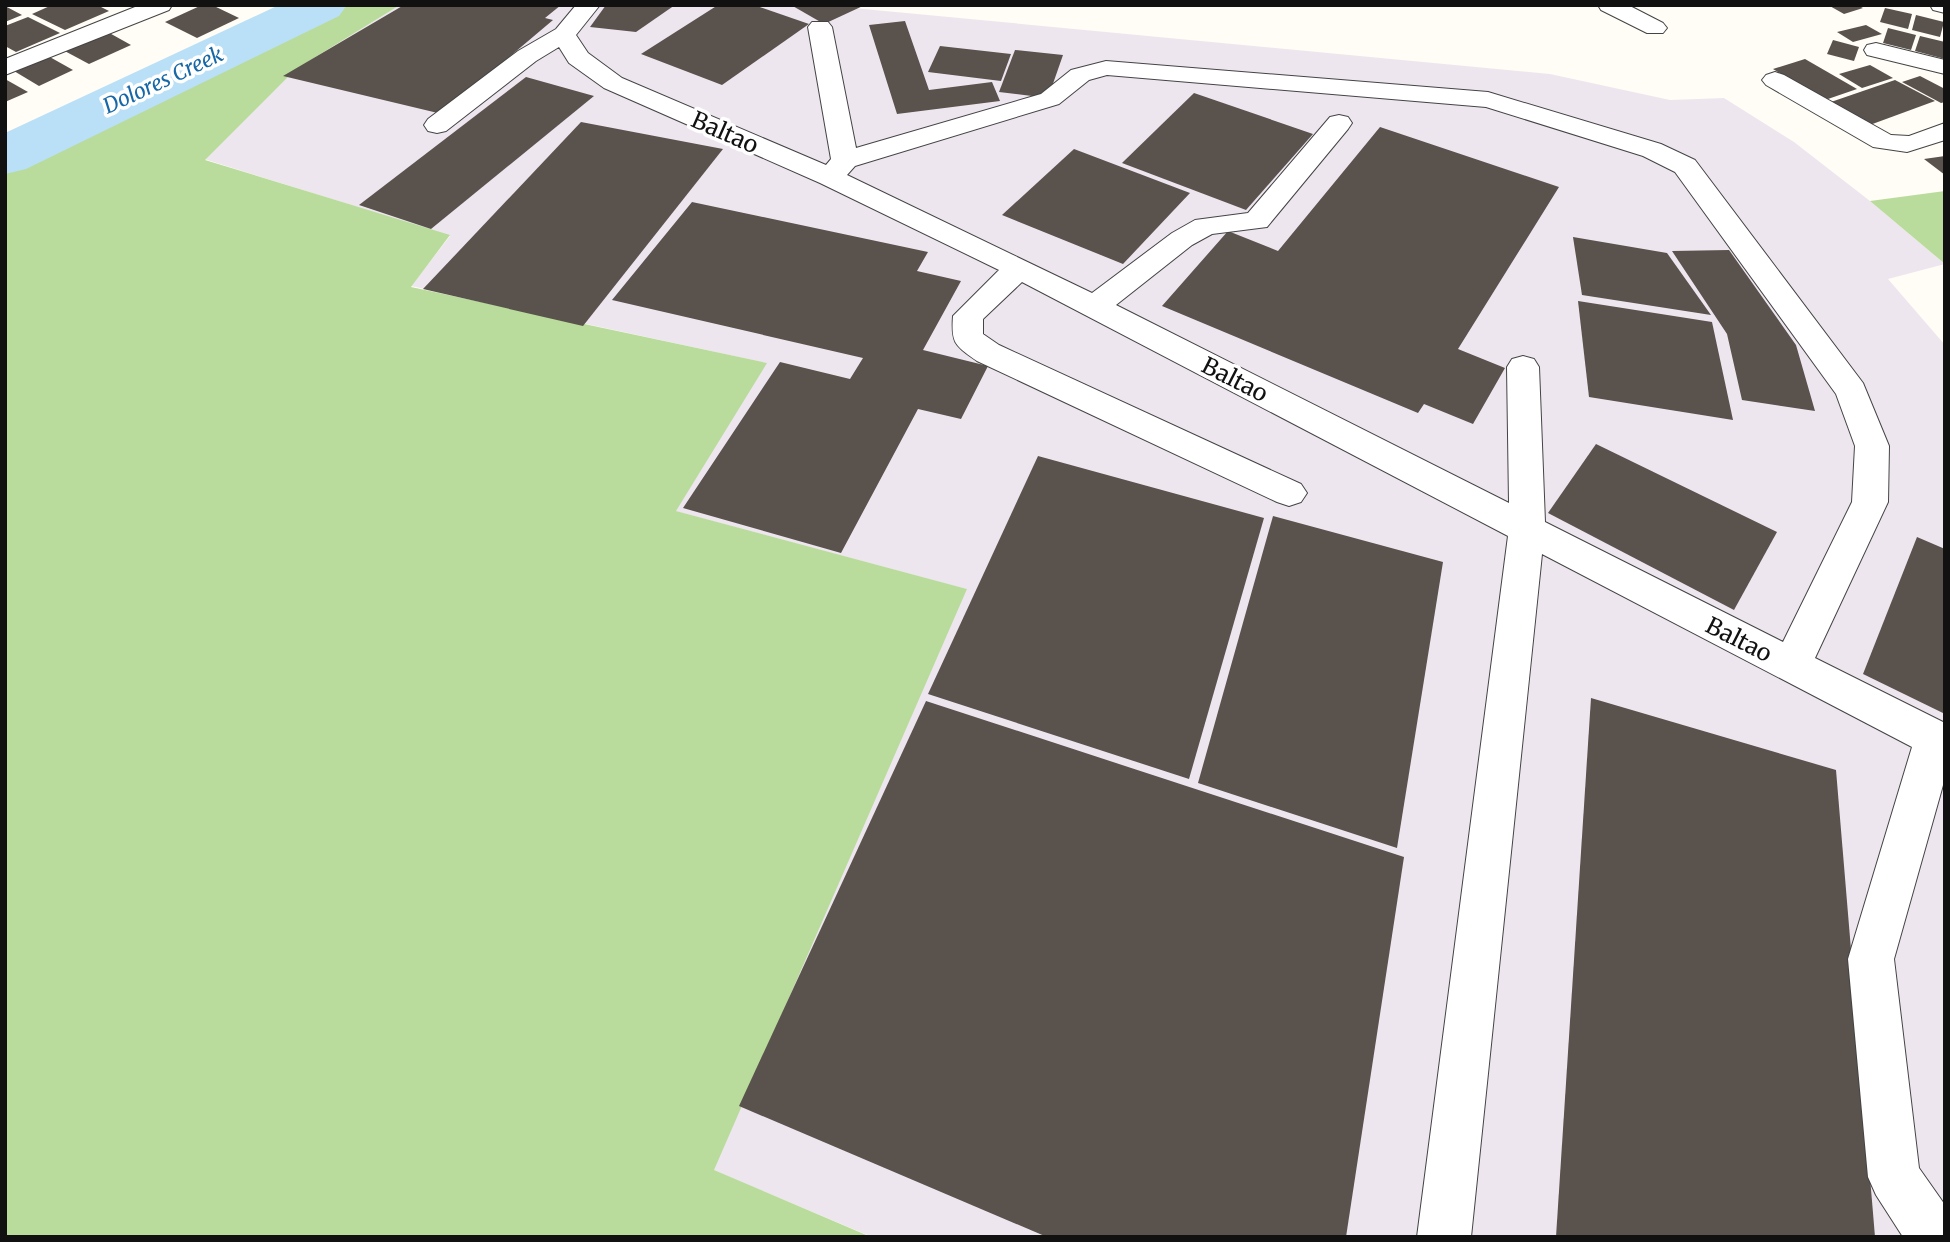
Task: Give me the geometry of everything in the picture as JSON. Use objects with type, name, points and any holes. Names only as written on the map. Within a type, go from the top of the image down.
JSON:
[{"type":"street","points":[[5,68],[161,5]]},
{"type":"street","points":[[437,125],[527,56],[564,34],[589,5]]},
{"type":"street","points":[[1609,5],[1655,28]]},
{"type":"street","points":[[820,27],[837,168],[1049,99],[1080,75],[1106,68],[1488,100],[1652,150],[1685,166],[1851,391],[1872,446],[1870,502],[1791,666]]},
{"type":"street","name":"Baltao","points":[[564,34],[578,58],[613,83],[837,168],[1019,268],[1940,742]]},
{"type":"street","points":[[1876,50],[1945,67]]},
{"type":"street","points":[[1775,80],[1882,141],[1906,146],[1945,131]]},
{"type":"street","points":[[1094,306],[1182,239],[1205,226],[1257,221],[1339,123]]},
{"type":"street","points":[[1019,268],[968,316],[967,338],[988,353],[1289,493]]},
{"type":"street","points":[[1444,1237],[1527,529],[1523,367]]},
{"type":"street","points":[[1935,1237],[1894,1177],[1871,960],[1940,742]]},
{"type":"shaded area","points":[[400,5],[858,5],[853,8],[1550,74],[1670,100],[1724,98],[1794,142],[1870,201],[1945,264],[1888,279],[1945,345],[1945,1237],[872,1237],[713,1170],[966,589],[675,511],[766,363],[411,286],[450,236],[204,159],[296,69]]},
{"type":"green space","points":[[339,5],[400,5],[296,69],[205,160],[450,235],[411,287],[767,363],[676,511],[967,589],[714,1170],[871,1237],[5,1237],[5,165],[183,85]]},
{"type":"green space","points":[[1945,191],[1945,264],[1870,201]]},
{"type":"building","points":[[52,5],[97,5],[109,11],[65,30],[32,14]]},
{"type":"building","points":[[202,5],[212,5],[239,18],[197,38],[165,22]]},
{"type":"building","points":[[404,5],[561,5],[545,18],[553,20],[442,114],[283,76]]},
{"type":"building","points":[[606,5],[675,5],[636,32],[590,27]]},
{"type":"building","points":[[718,5],[754,5],[809,24],[722,85],[641,54]]},
{"type":"building","points":[[791,5],[865,5],[824,24]]},
{"type":"building","points":[[1828,5],[1857,5],[1863,8],[1844,14]]},
{"type":"building","points":[[5,6],[22,15],[5,22]]},
{"type":"building","points":[[1885,8],[1912,14],[1908,29],[1880,22]]},
{"type":"building","points":[[1916,15],[1944,22],[1940,37],[1912,30]]},
{"type":"building","points":[[28,17],[60,33],[16,52],[5,46],[5,26]]},
{"type":"building","points":[[905,21],[929,90],[992,82],[1000,101],[897,114],[869,25]]},
{"type":"building","points":[[1866,25],[1882,34],[1853,42],[1837,32]]},
{"type":"building","points":[[1888,28],[1916,35],[1911,50],[1883,43]]},
{"type":"building","points":[[104,30],[131,45],[89,64],[61,49]]},
{"type":"building","points":[[1920,36],[1945,42],[1945,59],[1915,51]]},
{"type":"building","points":[[1833,40],[1859,47],[1854,61],[1827,54]]},
{"type":"building","points":[[940,46],[1011,54],[1001,81],[928,72]]},
{"type":"building","points":[[1015,50],[1063,55],[1048,98],[999,92]]},
{"type":"building","points":[[48,56],[73,70],[39,86],[14,71]]},
{"type":"building","points":[[1805,59],[1857,89],[1825,100],[1773,69]]},
{"type":"building","points":[[1870,65],[1893,78],[1862,88],[1839,74]]},
{"type":"building","points":[[1920,76],[1945,89],[1945,102],[1941,103],[1902,82]]},
{"type":"building","points":[[526,77],[594,96],[431,229],[359,205]]},
{"type":"building","points":[[5,79],[28,92],[5,102]]},
{"type":"building","points":[[1895,80],[1935,101],[1867,126],[1828,103]]},
{"type":"building","points":[[1194,93],[1313,134],[1246,210],[1122,163]]},
{"type":"building","points":[[581,122],[723,149],[583,326],[423,289]]},
{"type":"building","points":[[1380,127],[1559,187],[1458,349],[1505,368],[1473,424],[1424,404],[1418,413],[1162,306],[1228,231],[1278,251]]},
{"type":"building","points":[[1074,149],[1190,193],[1123,264],[1002,215]]},
{"type":"building","points":[[1945,156],[1945,175],[1924,159]]},
{"type":"building","points":[[692,202],[928,252],[917,271],[961,281],[923,350],[988,366],[961,419],[918,409],[841,553],[683,508],[780,362],[850,379],[863,358],[612,300]]},
{"type":"building","points":[[1573,237],[1667,253],[1711,315],[1582,295]]},
{"type":"building","points":[[1729,250],[1796,345],[1815,411],[1742,400],[1727,334],[1672,251]]},
{"type":"building","points":[[1578,301],[1712,322],[1733,420],[1589,397]]},
{"type":"building","points":[[1596,444],[1777,532],[1734,610],[1548,513]]},
{"type":"building","points":[[1038,456],[1264,518],[1189,779],[928,694]]},
{"type":"building","points":[[1273,516],[1443,562],[1397,848],[1198,783]]},
{"type":"building","points":[[1917,537],[1945,549],[1945,714],[1863,674]]},
{"type":"building","points":[[1591,698],[1836,770],[1875,1237],[1556,1237]]},
{"type":"building","points":[[926,701],[1404,857],[1346,1237],[1047,1237],[739,1106]]},
{"type":"waterway","name":"Dolores Creek","points":[[5,156],[321,5]]}]
